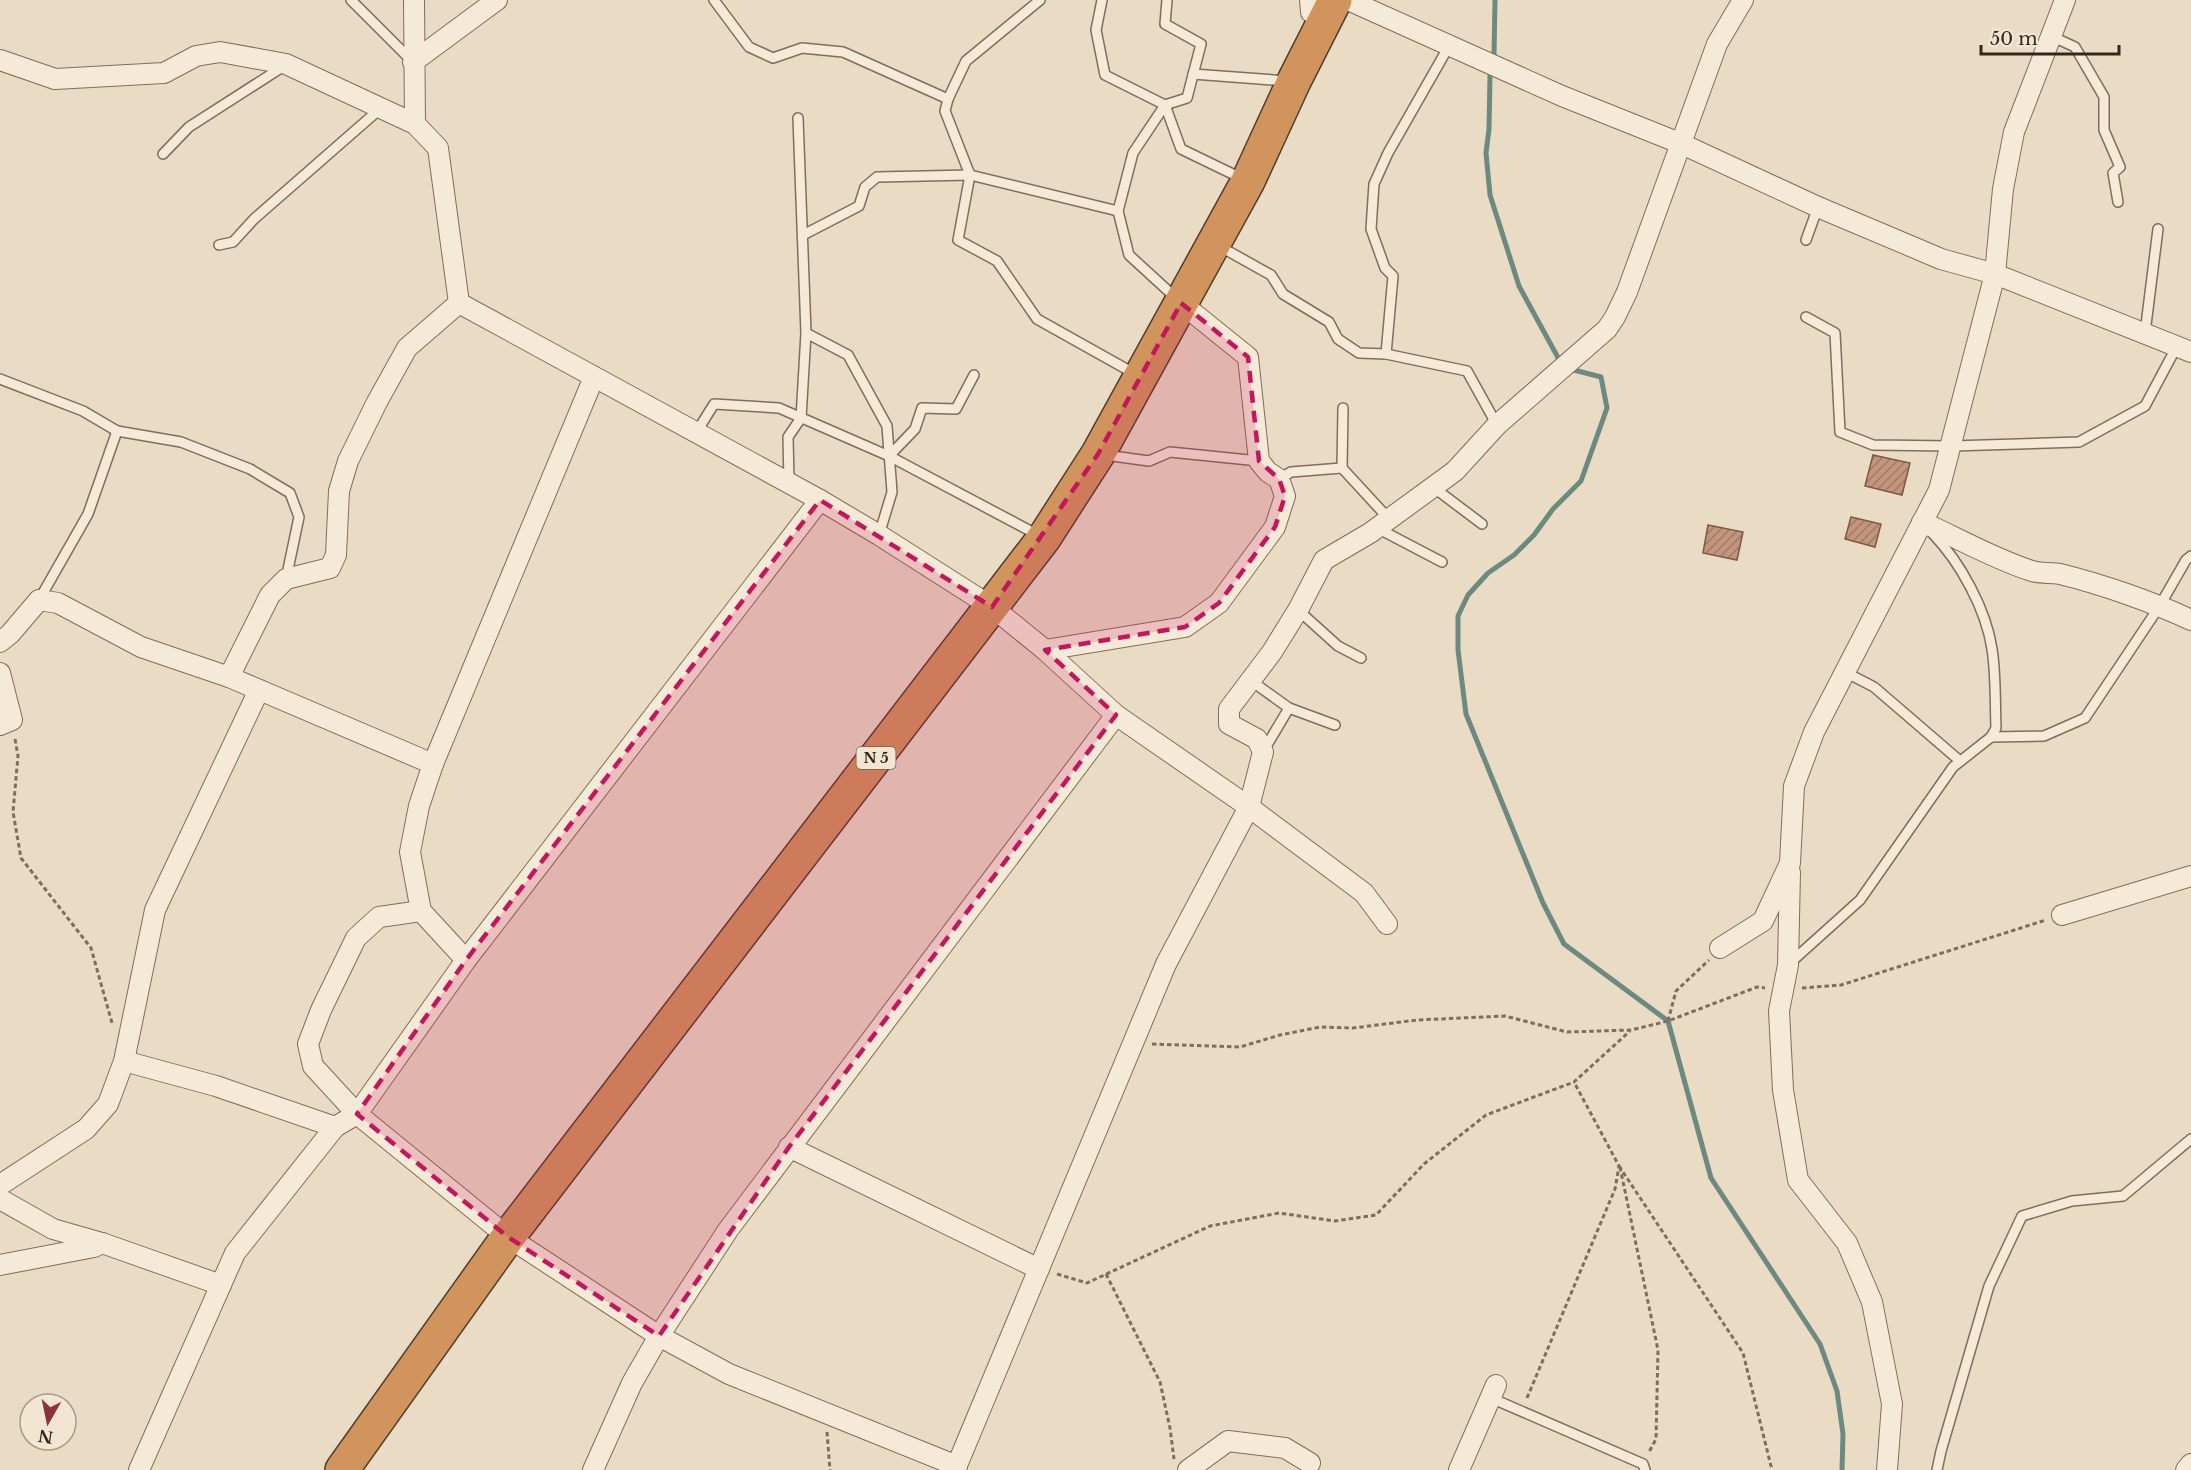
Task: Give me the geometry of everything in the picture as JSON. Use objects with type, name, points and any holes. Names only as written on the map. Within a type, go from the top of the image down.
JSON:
[{"type":"highway","name":"N 5","points":[[342,1470],[508,1237],[1044,538],[1098,454],[1248,181],[1330,4]]},
{"type":"street","points":[[414,0],[415,124]]},
{"type":"street","points":[[413,62],[497,0]]},
{"type":"street","points":[[421,911],[379,917],[356,938],[321,1010],[308,1044],[313,1066],[357,1114],[508,1237],[659,1336],[729,1374],[956,1468],[1166,964],[1249,807],[1263,752],[1257,739],[1229,724],[1228,710],[1272,652],[1298,610],[1324,560],[1383,524],[1455,471],[1497,425],[1606,328],[1615,317],[1627,292],[1718,44],[1743,0]]},
{"type":"street","points":[[1887,1470],[1892,1404],[1872,1302],[1847,1243],[1798,1180],[1783,1090],[1779,1011],[1788,965],[1794,786],[1814,732],[1939,490],[1995,273],[2003,189],[2014,132],[2065,0]]},
{"type":"street","points":[[1330,4],[1449,46],[1562,96],[1682,144],[1818,207],[1941,259],[1995,273],[2184,349]]},
{"type":"street","points":[[0,60],[56,80],[164,74],[196,56],[220,52],[286,64],[415,124],[438,148],[459,303]]},
{"type":"street","points":[[459,303],[820,500],[992,607],[1045,650],[1116,715],[1249,807],[1364,893],[1387,924]]},
{"type":"street","points":[[229,677],[270,595],[286,579],[330,568],[336,555],[339,491],[348,461],[407,348],[459,303]]},
{"type":"street","points":[[1045,650],[1185,627],[1219,603],[1275,527],[1285,496],[1280,479],[1268,472],[1259,461],[1248,357],[1181,303]]},
{"type":"street","points":[[466,960],[421,911],[410,852],[419,806],[433,764],[594,378]]},
{"type":"street","points":[[139,1470],[235,1253],[335,1127],[357,1114],[466,960],[820,500]]},
{"type":"street","points":[[1922,522],[2017,566],[2036,572],[2057,573],[2159,606],[2191,620]]},
{"type":"street","points":[[0,642],[10,634],[39,600],[58,603],[141,647],[229,677],[433,764]]},
{"type":"street","points":[[0,673],[6,722]]},
{"type":"street","points":[[0,1185],[87,1129],[108,1104],[124,1060],[155,910],[259,690]]},
{"type":"street","points":[[593,1470],[632,1383],[659,1336],[728,1230],[1116,715]]},
{"type":"street","points":[[1720,948],[1763,921],[1791,863]]},
{"type":"street","points":[[2062,915],[2191,876]]},
{"type":"street","points":[[124,1060],[216,1086],[335,1127]]},
{"type":"street","points":[[789,1147],[1039,1269]]},
{"type":"street","points":[[0,1199],[53,1229],[102,1243],[221,1285]]},
{"type":"street","points":[[0,1265],[94,1247],[102,1243]]},
{"type":"street","points":[[1459,1470],[1494,1392]]},
{"type":"street","points":[[1181,1465],[1228,1441],[1285,1448],[1310,1463]]},
{"type":"street","points":[[2186,1470],[2191,1464]]},
{"type":"lane","points":[[351,0],[413,62]]},
{"type":"lane","points":[[714,0],[749,47],[773,58],[802,48],[843,52],[948,99]]},
{"type":"lane","points":[[1040,0],[966,61],[948,99],[945,111],[970,175],[958,240],[997,261],[1037,319],[1139,376]]},
{"type":"lane","points":[[1102,0],[1096,30],[1105,75],[1165,105],[1181,149],[1248,181]]},
{"type":"lane","points":[[1167,0],[1165,24],[1201,44],[1187,98],[1165,105],[1133,153],[1118,212],[1129,255],[1181,303]]},
{"type":"lane","points":[[2051,36],[2075,47],[2104,97],[2104,130],[2120,167],[2113,173],[2118,202]]},
{"type":"lane","points":[[1386,354],[1394,276],[1385,268],[1371,229],[1374,184],[1388,153],[1449,46]]},
{"type":"lane","points":[[163,154],[189,127],[286,64]]},
{"type":"lane","points":[[1193,75],[1294,81]]},
{"type":"lane","points":[[219,245],[233,242],[254,219],[381,108]]},
{"type":"lane","points":[[789,483],[788,437],[801,418],[806,333],[798,118]]},
{"type":"lane","points":[[803,235],[859,206],[865,187],[877,177],[970,175],[1118,212]]},
{"type":"lane","points":[[1806,240],[1818,207]]},
{"type":"lane","points":[[2145,333],[2158,229]]},
{"type":"lane","points":[[1214,243],[1271,275],[1283,294],[1329,322],[1338,339],[1359,353],[1386,354],[1467,371],[1497,425]]},
{"type":"lane","points":[[1806,317],[1836,333],[1840,432],[1873,445],[1952,446],[2079,442],[2145,406],[2184,349]]},
{"type":"lane","points":[[806,333],[848,355],[886,426],[892,492],[879,535]]},
{"type":"lane","points":[[889,456],[915,429],[922,408],[956,409],[974,375]]},
{"type":"lane","points":[[0,379],[82,411],[117,431],[181,442],[250,469],[290,493],[299,517],[286,579]]},
{"type":"lane","points":[[696,433],[714,404],[779,408],[889,456],[1044,538]]},
{"type":"lane","points":[[1343,408],[1342,468],[1383,524],[1442,562]]},
{"type":"lane","points":[[39,600],[88,514],[117,431]]},
{"type":"lane","points":[[1098,454],[1149,461],[1170,452],[1259,461]]},
{"type":"lane","points":[[1280,479],[1291,471],[1342,468]]},
{"type":"lane","points":[[1433,487],[1482,524]]},
{"type":"lane","points":[[1788,965],[1860,900],[1953,767],[1991,737],[1996,728],[1992,648],[1981,609],[1949,551],[1922,522]]},
{"type":"lane","points":[[1991,737],[2044,736],[2085,718],[2159,606],[2186,560],[2191,556]]},
{"type":"lane","points":[[1298,610],[1338,646],[1361,658]]},
{"type":"lane","points":[[1845,672],[1874,687],[1960,761]]},
{"type":"lane","points":[[1250,680],[1289,708],[1335,725]]},
{"type":"lane","points":[[1263,752],[1289,708]]},
{"type":"lane","points":[[1937,1470],[1989,1286],[2022,1216],[2072,1201],[2123,1196],[2191,1139]]},
{"type":"lane","points":[[1494,1392],[1521,1412],[1644,1467]]},
{"type":"path","points":[[6,722],[18,756],[13,812],[21,858],[91,948],[124,1060]]},
{"type":"path","points":[[1133,1044],[1240,1047],[1280,1035],[1320,1027],[1353,1028],[1417,1020],[1505,1016],[1567,1032],[1631,1030],[1668,1021],[1757,987],[1782,990],[1841,985],[2062,915]]},
{"type":"path","points":[[1668,1021],[1676,991],[1720,948]]},
{"type":"path","points":[[1039,1269],[1087,1283],[1210,1226],[1279,1213],[1335,1221],[1376,1215],[1425,1164],[1486,1115],[1574,1082],[1631,1030]]},
{"type":"path","points":[[1574,1082],[1619,1166],[1743,1353],[1772,1470]]},
{"type":"path","points":[[1521,1412],[1615,1189],[1619,1166]]},
{"type":"path","points":[[1619,1166],[1658,1350],[1656,1439],[1644,1467]]},
{"type":"path","points":[[1106,1274],[1160,1382],[1181,1465]]},
{"type":"path","points":[[825,1413],[830,1470]]},
{"type":"highlighted area","points":[[1181,303],[1248,357],[1259,461],[1279,479],[1285,496],[1275,527],[1219,603],[1185,627],[1045,650],[1116,715],[789,1147],[659,1336],[508,1237],[357,1114],[466,960],[820,500],[992,607],[1098,454]]},
{"type":"building","points":[[1873,455],[1910,463],[1902,495],[1865,486]]},
{"type":"building","points":[[1851,517],[1881,524],[1875,547],[1845,539]]},
{"type":"building","points":[[1708,525],[1743,532],[1737,560],[1703,553]]},
{"type":"waterway","points":[[1494,56],[1495,0]]},
{"type":"waterway","points":[[1490,75],[1486,153],[1490,195],[1519,286],[1562,365]]},
{"type":"waterway","points":[[1570,369],[1601,377],[1607,408],[1581,481],[1553,509],[1534,535],[1514,555],[1488,573],[1468,595],[1458,616],[1458,650],[1466,714],[1543,903],[1564,944],[1668,1021],[1711,1178],[1820,1344],[1837,1391],[1843,1434],[1842,1470]]}]
